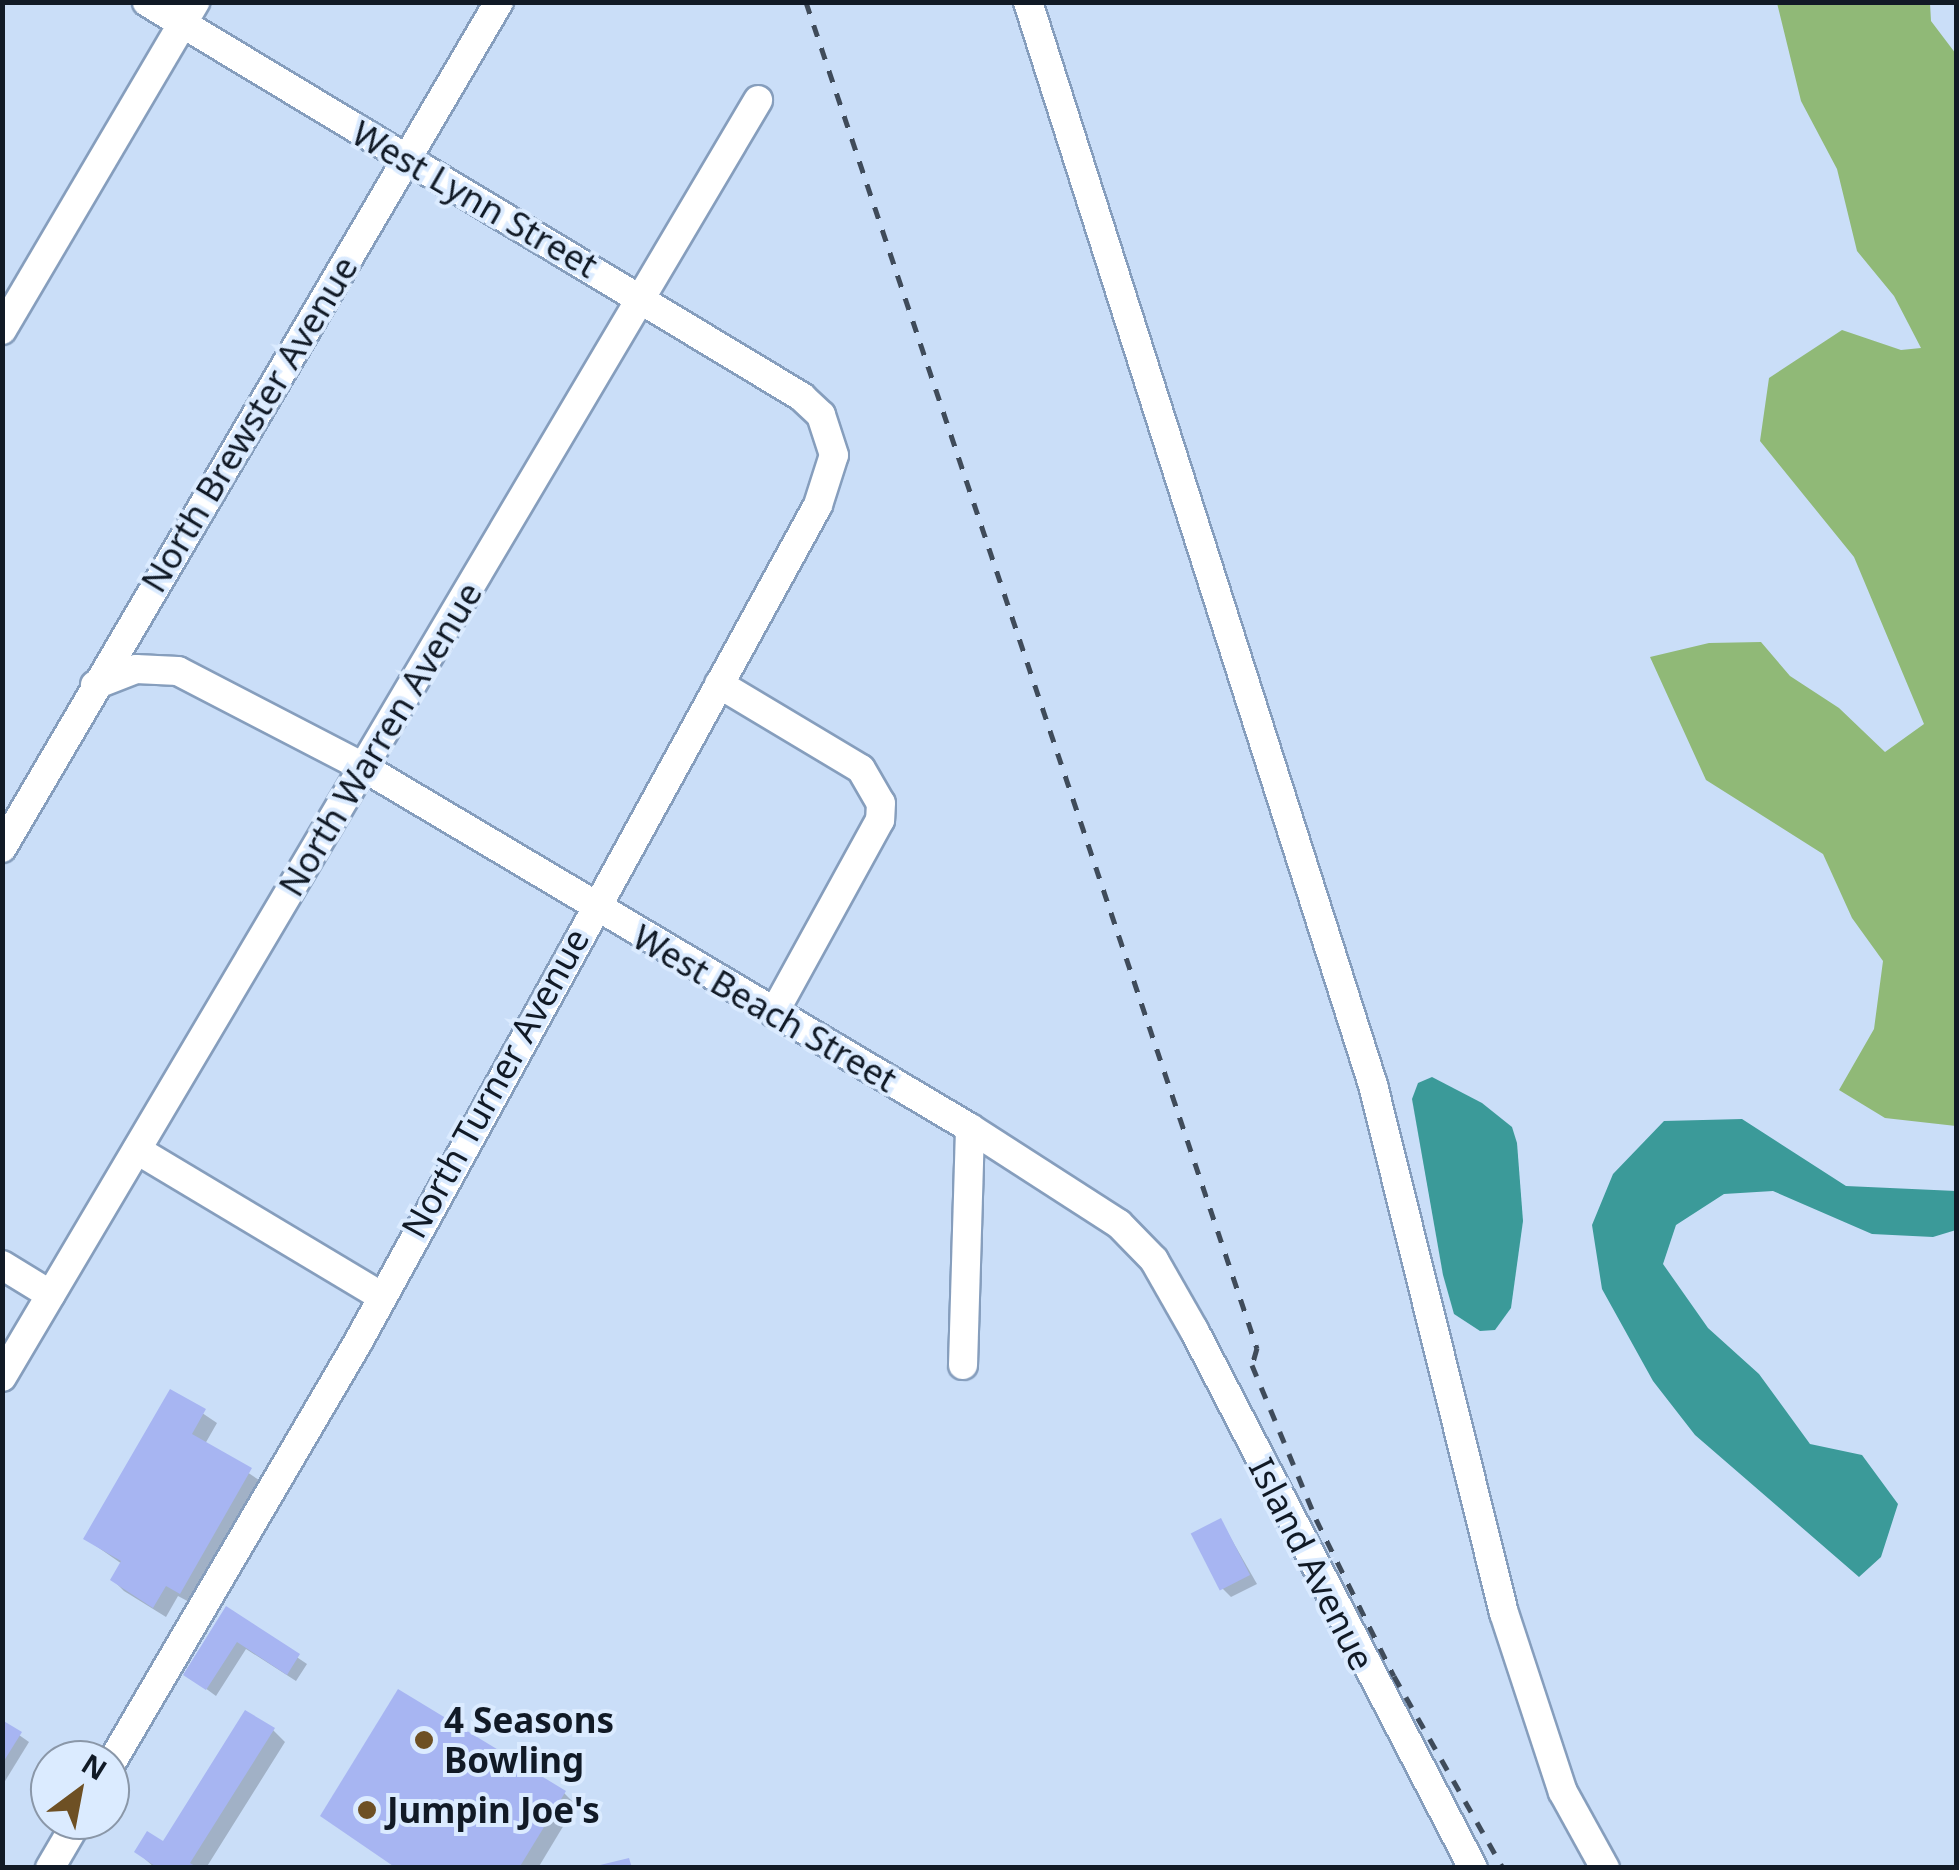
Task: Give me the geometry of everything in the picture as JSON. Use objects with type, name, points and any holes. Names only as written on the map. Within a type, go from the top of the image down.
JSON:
[{"type":"street","name":"West Lynn Street","points":[[146,2],[188,13],[405,158],[642,296],[802,397]]},
{"type":"street","name":"North Brewster Avenue","points":[[2,848],[498,2]]},
{"type":"street","points":[[1028,2],[1373,1086],[1504,1613],[1562,1792],[1605,1868]]},
{"type":"street","points":[[2,330],[188,13]]},
{"type":"street","name":"North Warren Avenue","points":[[2,1377],[758,100]]},
{"type":"street","name":"North Turner Avenue","points":[[125,1740],[357,1344],[379,1296],[592,906],[719,684],[830,475],[832,435],[802,397]]},
{"type":"street","name":"West Beach Street","points":[[95,685],[136,669],[178,671],[363,767],[970,1128],[1090,1203],[1154,1260]]},
{"type":"street","points":[[719,684],[862,769],[881,803],[880,820],[774,1013]]},
{"type":"street","points":[[963,1366],[970,1128]]},
{"type":"street","points":[[137,1150],[379,1296]]},
{"type":"street","name":"Island Avenue","points":[[1154,1260],[1473,1868]]},
{"type":"street","points":[[2,1266],[51,1295]]},
{"type":"street","points":[[50,1868],[66,1840]]},
{"type":"shaded area","points":[[1777,3],[1930,3],[1931,21],[1956,54],[1956,1126],[1885,1118],[1839,1090],[1874,1029],[1883,961],[1852,918],[1823,854],[1706,780],[1650,657],[1709,643],[1761,642],[1790,676],[1839,708],[1885,752],[1924,724],[1854,557],[1760,441],[1769,378],[1842,330],[1901,350],[1921,348],[1894,296],[1857,251],[1837,169],[1801,101]]},
{"type":"shaded area","points":[[1432,1077],[1482,1103],[1512,1127],[1517,1143],[1523,1221],[1511,1308],[1495,1330],[1480,1331],[1454,1314],[1443,1275],[1412,1099],[1418,1083]]},
{"type":"shaded area","points":[[1742,1119],[1846,1186],[1956,1191],[1956,1230],[1933,1237],[1872,1234],[1773,1191],[1724,1194],[1676,1225],[1663,1264],[1708,1328],[1759,1374],[1810,1444],[1862,1455],[1898,1504],[1881,1557],[1859,1577],[1695,1435],[1653,1381],[1602,1289],[1592,1225],[1613,1174],[1664,1121]]},
{"type":"building","points":[[170,1389],[206,1409],[192,1434],[252,1468],[180,1594],[166,1586],[153,1608],[110,1580],[121,1561],[83,1539]]},
{"type":"building","points":[[1221,1518],[1250,1575],[1220,1590],[1191,1533]]},
{"type":"building","points":[[226,1606],[300,1654],[287,1675],[237,1642],[206,1690],[183,1675]]},
{"type":"building","name":"4 Seasons Bowling","points":[[398,1689],[566,1791],[519,1868],[396,1868],[320,1816]]},
{"type":"building","points":[[245,1710],[275,1728],[190,1863],[198,1868],[158,1868],[134,1852],[147,1831],[163,1841]]},
{"type":"building","points":[[2,1720],[22,1732],[2,1764]]},
{"type":"building","points":[[629,1858],[632,1868],[596,1868],[596,1866]]},
{"type":"railway","points":[[806,2],[1257,1348],[1252,1365],[1316,1519],[1394,1676],[1503,1868]]},
{"type":"place","name":"4 Seasons Bowling","points":[[424,1740]]},
{"type":"place","name":"Jumpin Joe's","points":[[367,1810]]}]
